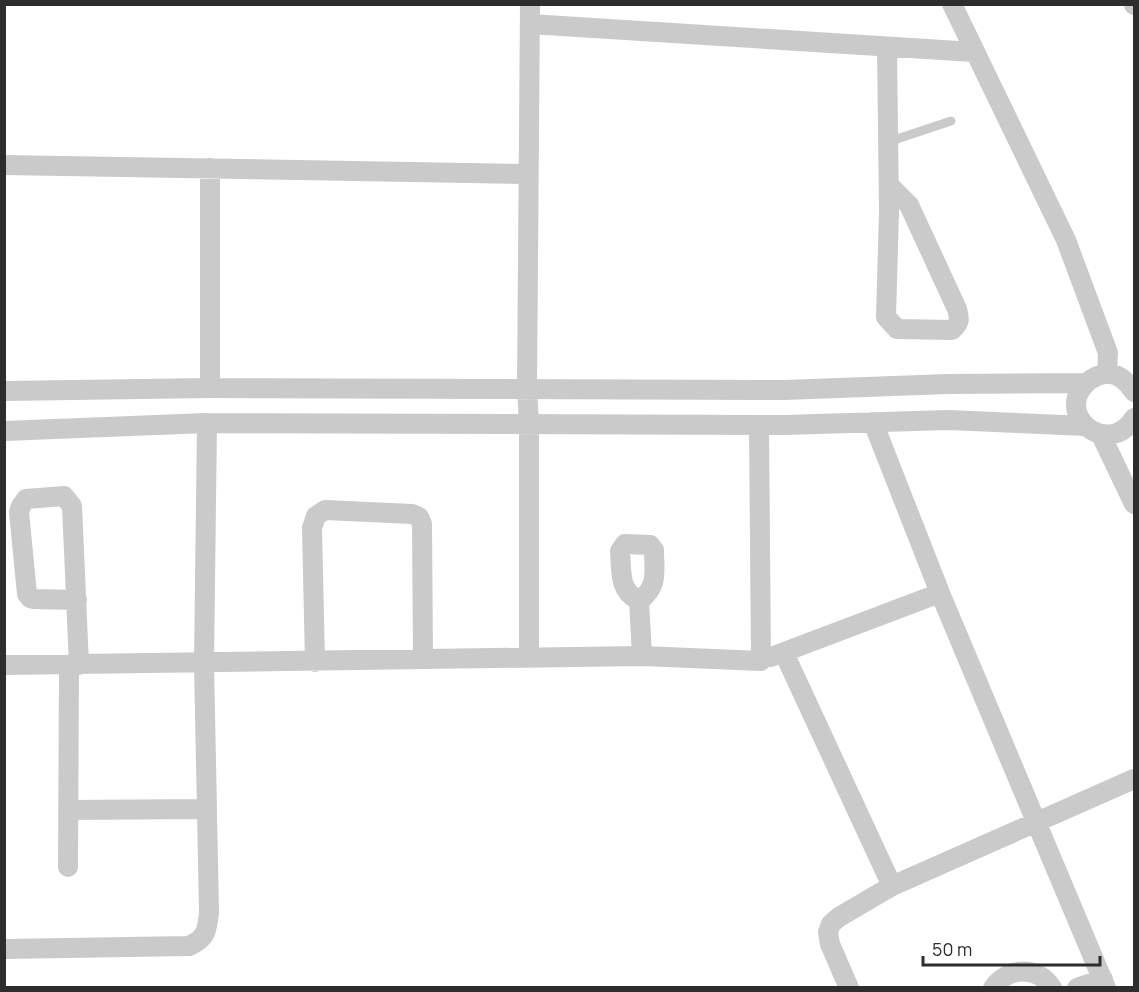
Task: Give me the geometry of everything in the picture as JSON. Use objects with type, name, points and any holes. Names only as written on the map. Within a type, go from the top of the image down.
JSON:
[{"type":"street","points":[[529,657],[529,424],[526,389],[530,4]]},
{"type":"street","points":[[952,4],[1066,240],[1108,353],[1107,374]]},
{"type":"street","points":[[530,24],[974,52]]},
{"type":"street","points":[[887,47],[889,185],[886,317],[897,329],[952,330],[958,325],[960,318],[957,309],[909,205],[889,185]]},
{"type":"street","points":[[4,165],[528,174]]},
{"type":"street","points":[[210,168],[210,388]]},
{"type":"street","points":[[1132,385],[1118,376],[1107,374],[1095,376],[1085,383],[1078,393],[1076,405],[1079,417],[1094,430],[1134,504]]},
{"type":"street","points":[[4,391],[210,388],[795,390],[948,384],[1085,383]]},
{"type":"street","points":[[4,431],[207,423],[759,425],[957,420],[1119,433],[1133,427]]},
{"type":"street","points":[[873,422],[940,593],[1104,983],[1077,987]]},
{"type":"street","points":[[4,949],[189,946],[200,941],[207,932],[209,912],[204,664],[207,423]]},
{"type":"street","points":[[759,425],[761,661]]},
{"type":"street","points":[[68,867],[68,810],[77,600],[72,506],[64,496],[26,499],[20,512],[27,594],[34,599],[77,600]]},
{"type":"street","points":[[315,662],[312,528],[316,516],[325,510],[412,514],[419,517],[422,524],[423,659]]},
{"type":"street","points":[[4,665],[204,664],[642,656],[761,661],[940,593]]},
{"type":"street","points":[[639,601],[642,656]]},
{"type":"street","points":[[784,653],[892,886]]},
{"type":"street","points":[[849,987],[830,944],[828,932],[831,924],[839,916],[892,886],[1134,779]]},
{"type":"street","points":[[68,810],[207,809]]},
{"type":"street","points":[[993,987],[998,980],[1011,973],[1024,971],[1038,974],[1052,987]]},
{"type":"lane","points":[[888,142],[951,121]]}]
